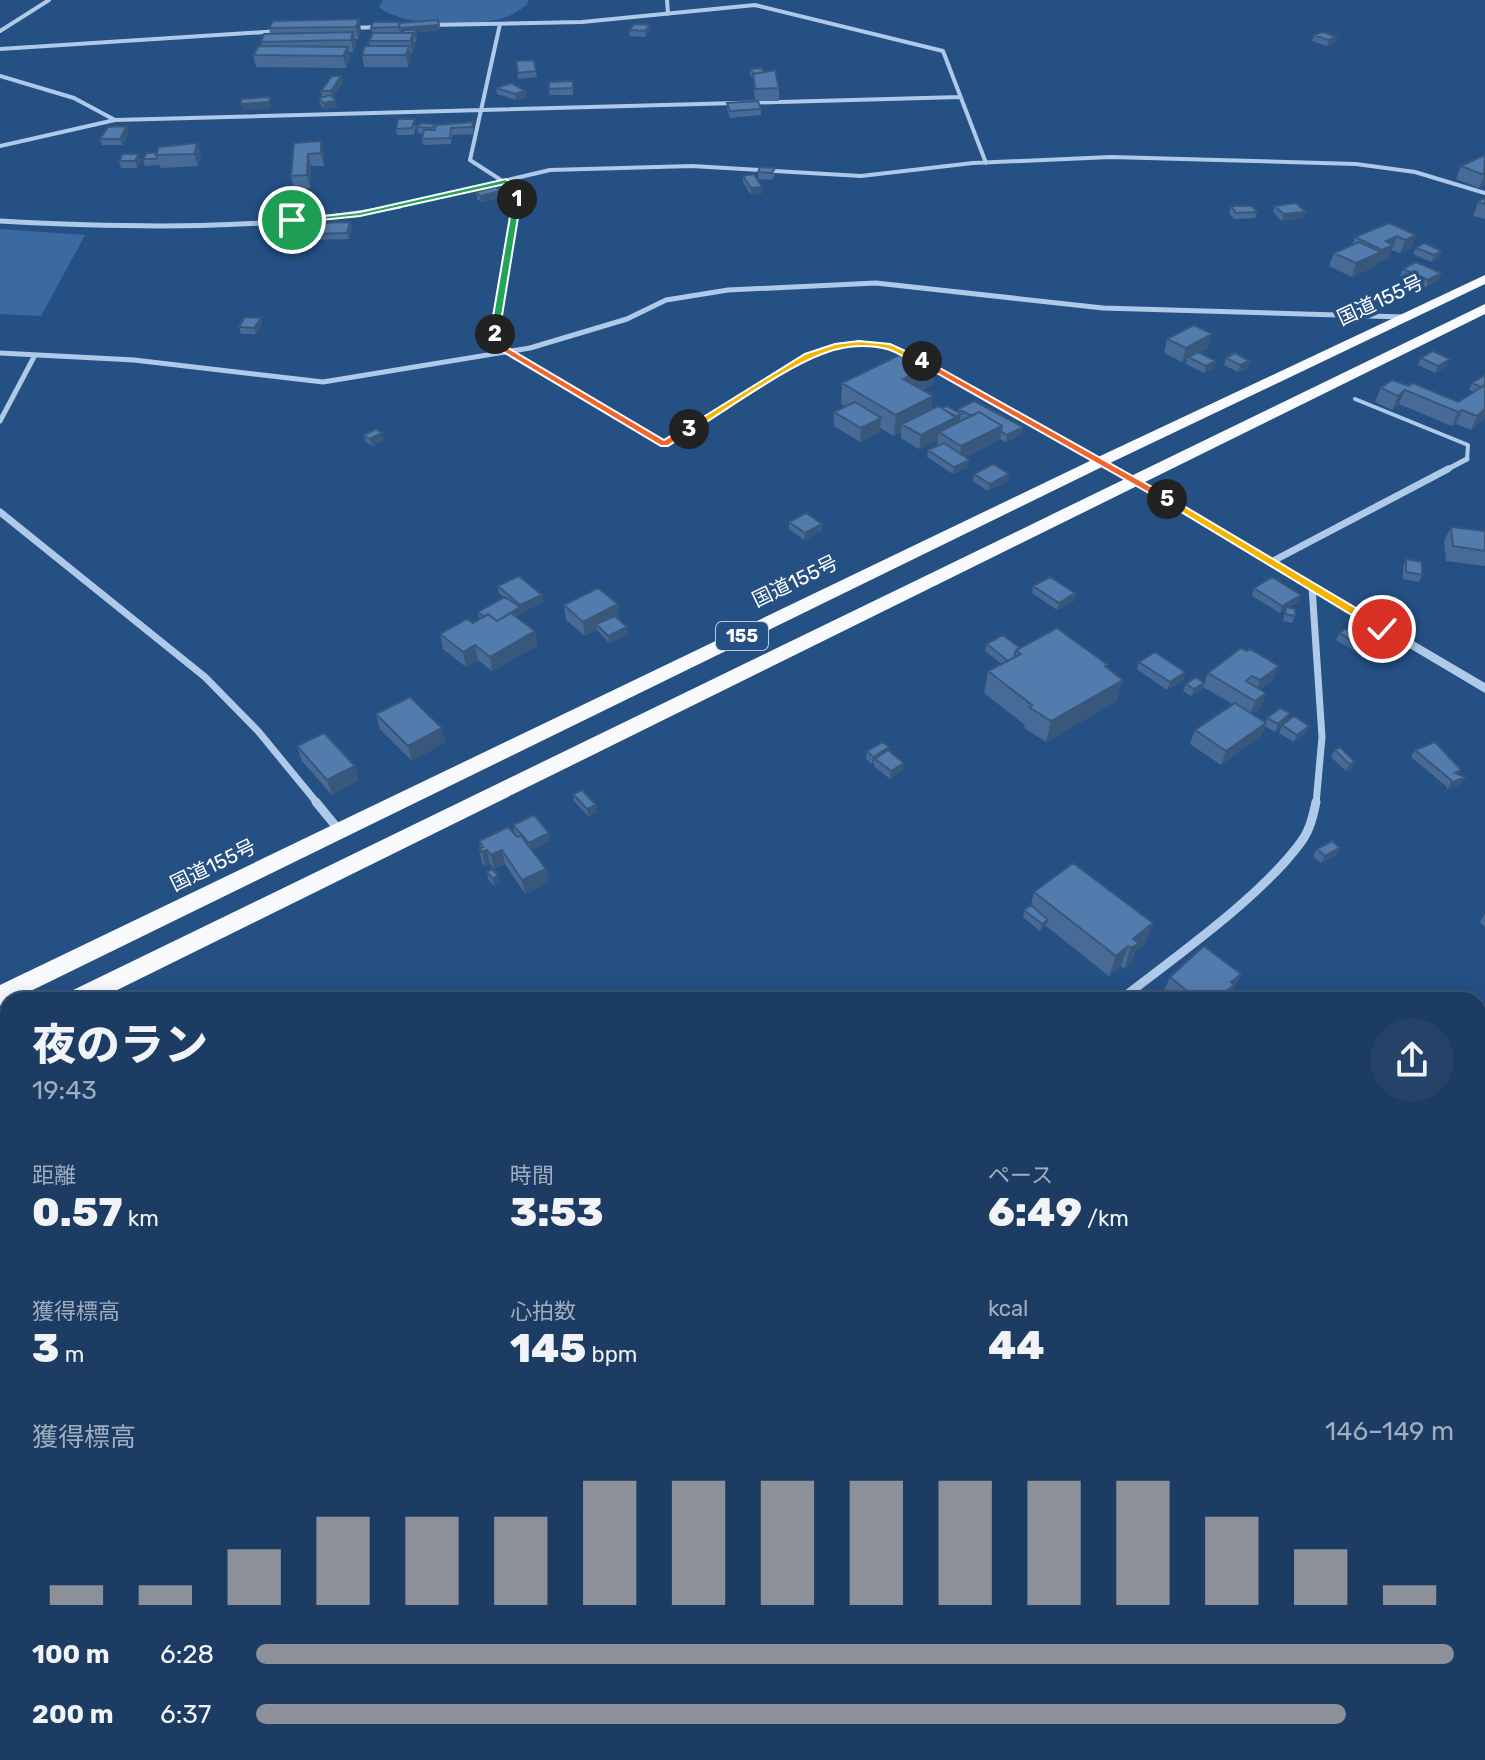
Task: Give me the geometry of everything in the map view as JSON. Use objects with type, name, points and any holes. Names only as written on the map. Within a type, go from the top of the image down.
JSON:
[{"type":"highway","name":"国道155号","points":[[8,992],[1102,461],[1485,279]]},
{"type":"highway","name":"155","points":[[91,992],[1485,308]]},
{"type":"street","points":[[0,31],[49,0]]},
{"type":"street","points":[[667,0],[668,14]]},
{"type":"street","points":[[429,25],[582,22],[755,5],[943,51],[986,163]]},
{"type":"street","points":[[500,24],[470,160],[481,172],[506,182],[518,191],[493,343],[664,444],[808,356],[847,345],[887,346],[913,356],[1102,461],[1485,689]]},
{"type":"street","points":[[335,28],[382,27]]},
{"type":"street","points":[[0,49],[288,31]]},
{"type":"street","points":[[0,76],[78,100],[115,120]]},
{"type":"street","points":[[0,146],[115,120],[960,97]]},
{"type":"street","points":[[0,221],[112,227],[292,220],[360,214],[550,170],[613,166],[692,166],[861,176],[986,163],[1111,157],[1356,164],[1415,172],[1485,193]]},
{"type":"street","points":[[0,353],[134,360],[323,382],[509,351],[627,319],[666,300],[728,290],[876,283],[1103,308],[1405,317]]},
{"type":"street","points":[[0,421],[35,355]]},
{"type":"street","points":[[1273,561],[1467,459]]},
{"type":"street","points":[[0,512],[205,677],[258,731],[341,832]]},
{"type":"street","points":[[1137,992],[1281,867],[1310,827],[1321,768],[1312,587]]},
{"type":"lane","points":[[1355,399],[1468,445],[1467,459]]},
{"type":"shaded area","points":[[383,0],[528,0],[527,5],[517,12],[498,19],[443,24],[391,14],[379,7]]},
{"type":"shaded area","points":[[0,229],[85,235],[41,316],[0,314]]},
{"type":"building","points":[[359,19],[356,27],[269,28],[273,21]]},
{"type":"building","points":[[438,20],[439,25],[400,28],[399,23]]},
{"type":"building","points":[[373,22],[400,22],[398,27],[371,28]]},
{"type":"building","points":[[634,24],[650,25],[645,31],[629,30]]},
{"type":"building","points":[[404,30],[416,30],[415,36],[413,33],[403,33]]},
{"type":"building","points":[[353,32],[351,40],[261,42],[264,34]]},
{"type":"building","points":[[1323,32],[1337,37],[1328,40],[1314,35]]},
{"type":"building","points":[[373,33],[413,33],[410,41],[369,41]]},
{"type":"building","points":[[259,46],[348,47],[343,56],[253,55]]},
{"type":"building","points":[[365,46],[409,46],[406,55],[362,55]]},
{"type":"building","points":[[534,60],[536,71],[518,73],[516,61]]},
{"type":"building","points":[[761,68],[765,72],[754,74],[750,69]]},
{"type":"building","points":[[775,70],[779,88],[755,89],[753,74]]},
{"type":"building","points":[[332,76],[341,76],[331,91],[321,91]]},
{"type":"building","points":[[573,81],[573,88],[549,89],[549,82]]},
{"type":"building","points":[[511,83],[525,91],[515,94],[496,88]]},
{"type":"building","points":[[331,95],[336,101],[323,103],[319,98]]},
{"type":"building","points":[[270,97],[269,102],[241,104],[241,99]]},
{"type":"building","points":[[758,101],[761,109],[730,111],[727,103]]},
{"type":"building","points":[[398,119],[415,119],[412,128],[396,129]]},
{"type":"building","points":[[473,122],[472,127],[451,128],[450,138],[422,139],[424,130],[435,130],[436,125]]},
{"type":"building","points":[[421,123],[435,124],[432,128],[417,127]]},
{"type":"building","points":[[127,126],[120,139],[100,139],[108,127]]},
{"type":"building","points":[[321,141],[321,153],[308,154],[307,175],[291,176],[294,143]]},
{"type":"building","points":[[197,143],[194,154],[156,155],[159,147]]},
{"type":"building","points":[[147,153],[157,153],[157,158],[143,159]]},
{"type":"building","points":[[123,154],[139,154],[135,161],[119,161]]},
{"type":"building","points":[[1485,155],[1484,175],[1461,166]]},
{"type":"building","points":[[760,167],[775,168],[772,173],[758,172]]},
{"type":"building","points":[[754,174],[762,187],[751,188],[743,176]]},
{"type":"building","points":[[496,187],[500,191],[480,196],[476,192]]},
{"type":"building","points":[[289,188],[304,189],[297,197],[282,196]]},
{"type":"building","points":[[281,200],[300,200],[298,206],[279,206]]},
{"type":"building","points":[[1296,203],[1306,212],[1284,214],[1274,206]]},
{"type":"building","points":[[1231,206],[1252,206],[1257,212],[1236,213]]},
{"type":"building","points":[[350,222],[347,233],[314,234],[317,223]]},
{"type":"building","points":[[1389,223],[1416,235],[1405,240],[1397,236],[1386,241],[1393,245],[1382,250],[1355,237]]},
{"type":"building","points":[[1359,242],[1381,252],[1356,263],[1334,253]]},
{"type":"building","points":[[1424,243],[1442,251],[1434,255],[1416,248]]},
{"type":"building","points":[[1416,262],[1441,273],[1428,280],[1403,269]]},
{"type":"building","points":[[245,317],[261,318],[254,328],[239,327]]},
{"type":"building","points":[[1194,325],[1212,334],[1186,348],[1167,339]]},
{"type":"building","points":[[910,350],[935,364],[903,379],[933,396],[896,415],[842,383]]},
{"type":"building","points":[[1433,351],[1450,359],[1438,366],[1421,358]]},
{"type":"building","points":[[1198,352],[1216,361],[1206,366],[1188,357]]},
{"type":"building","points":[[1235,353],[1250,361],[1240,365],[1226,358]]},
{"type":"building","points":[[1485,375],[1485,385],[1481,387],[1472,383]]},
{"type":"building","points":[[1392,380],[1409,386],[1413,383],[1458,402],[1485,385],[1485,409],[1477,416],[1462,410],[1458,412],[1405,390],[1398,396],[1381,388]]},
{"type":"building","points":[[974,401],[1023,427],[1007,435],[1001,432],[1002,426],[979,412],[972,416],[958,409]]},
{"type":"building","points":[[855,402],[881,418],[861,428],[834,412]]},
{"type":"building","points":[[938,406],[957,417],[921,435],[902,424]]},
{"type":"building","points":[[947,406],[961,414],[955,417],[942,408]]},
{"type":"building","points":[[979,412],[1002,426],[961,446],[939,432]]},
{"type":"building","points":[[376,429],[382,433],[370,439],[364,435]]},
{"type":"building","points":[[944,443],[970,460],[954,467],[928,450]]},
{"type":"building","points":[[993,464],[1009,474],[990,484],[974,474]]},
{"type":"building","points":[[806,513],[822,524],[805,533],[789,522]]},
{"type":"building","points":[[1451,527],[1485,531],[1485,551],[1453,546]]},
{"type":"building","points":[[1406,559],[1422,562],[1422,575],[1406,572]]},
{"type":"building","points":[[519,576],[542,595],[520,605],[498,586]]},
{"type":"building","points":[[1050,577],[1075,593],[1059,603],[1033,586]]},
{"type":"building","points":[[1272,577],[1301,595],[1282,606],[1254,588]]},
{"type":"building","points":[[598,588],[618,604],[583,622],[564,605]]},
{"type":"building","points":[[505,597],[520,607],[497,621],[488,614],[484,617],[478,612]]},
{"type":"building","points":[[1286,607],[1295,609],[1295,616],[1285,614]]},
{"type":"building","points":[[511,613],[535,631],[490,657],[475,645],[463,652],[440,634],[467,619],[473,623],[488,614],[497,621]]},
{"type":"building","points":[[615,616],[627,627],[608,636],[596,624]]},
{"type":"building","points":[[1057,628],[1108,665],[1105,666],[1123,680],[1051,721],[1029,707],[1032,705],[988,671],[1021,654],[1016,650]]},
{"type":"building","points":[[1346,628],[1378,648],[1371,652],[1339,633]]},
{"type":"building","points":[[1003,635],[1020,648],[1008,661],[987,644]]},
{"type":"building","points":[[1241,648],[1250,649],[1279,666],[1260,680],[1252,676],[1246,681],[1266,693],[1255,701],[1208,673]]},
{"type":"building","points":[[1155,652],[1185,672],[1170,682],[1139,662]]},
{"type":"building","points":[[1196,677],[1204,683],[1194,689],[1186,684]]},
{"type":"building","points":[[410,697],[442,728],[408,746],[376,714]]},
{"type":"building","points":[[1235,703],[1266,723],[1226,751],[1195,730]]},
{"type":"building","points":[[1280,708],[1290,713],[1278,724],[1267,718]]},
{"type":"building","points":[[1294,716],[1309,726],[1297,735],[1282,725]]},
{"type":"building","points":[[324,733],[355,766],[327,780],[297,746]]},
{"type":"building","points":[[883,742],[889,747],[873,757],[867,751]]},
{"type":"building","points":[[1435,742],[1461,770],[1455,773],[1465,777],[1451,783],[1415,750]]},
{"type":"building","points":[[1340,747],[1355,762],[1349,764],[1335,750]]},
{"type":"building","points":[[888,750],[904,763],[891,771],[875,759]]},
{"type":"building","points":[[582,790],[596,805],[587,809],[573,794]]},
{"type":"building","points":[[534,815],[549,833],[529,843],[513,825]]},
{"type":"building","points":[[508,827],[517,837],[521,836],[546,869],[522,880],[502,850],[491,855],[487,850],[482,852],[479,841]]},
{"type":"building","points":[[1332,841],[1340,848],[1325,856],[1317,849]]},
{"type":"building","points":[[1073,863],[1153,923],[1133,939],[1139,943],[1131,948],[1128,946],[1116,956],[1034,892]]},
{"type":"building","points":[[492,869],[498,875],[493,879],[487,872]]},
{"type":"building","points":[[1031,905],[1048,920],[1042,924],[1024,910]]},
{"type":"building","points":[[1204,946],[1241,974],[1225,992],[1188,992],[1170,977]]},
{"type":"route","points":[[292,220],[360,214],[506,182],[518,191],[493,343],[664,444],[808,356],[835,346],[859,343],[887,346],[913,356],[1102,461],[1382,629]]}]
